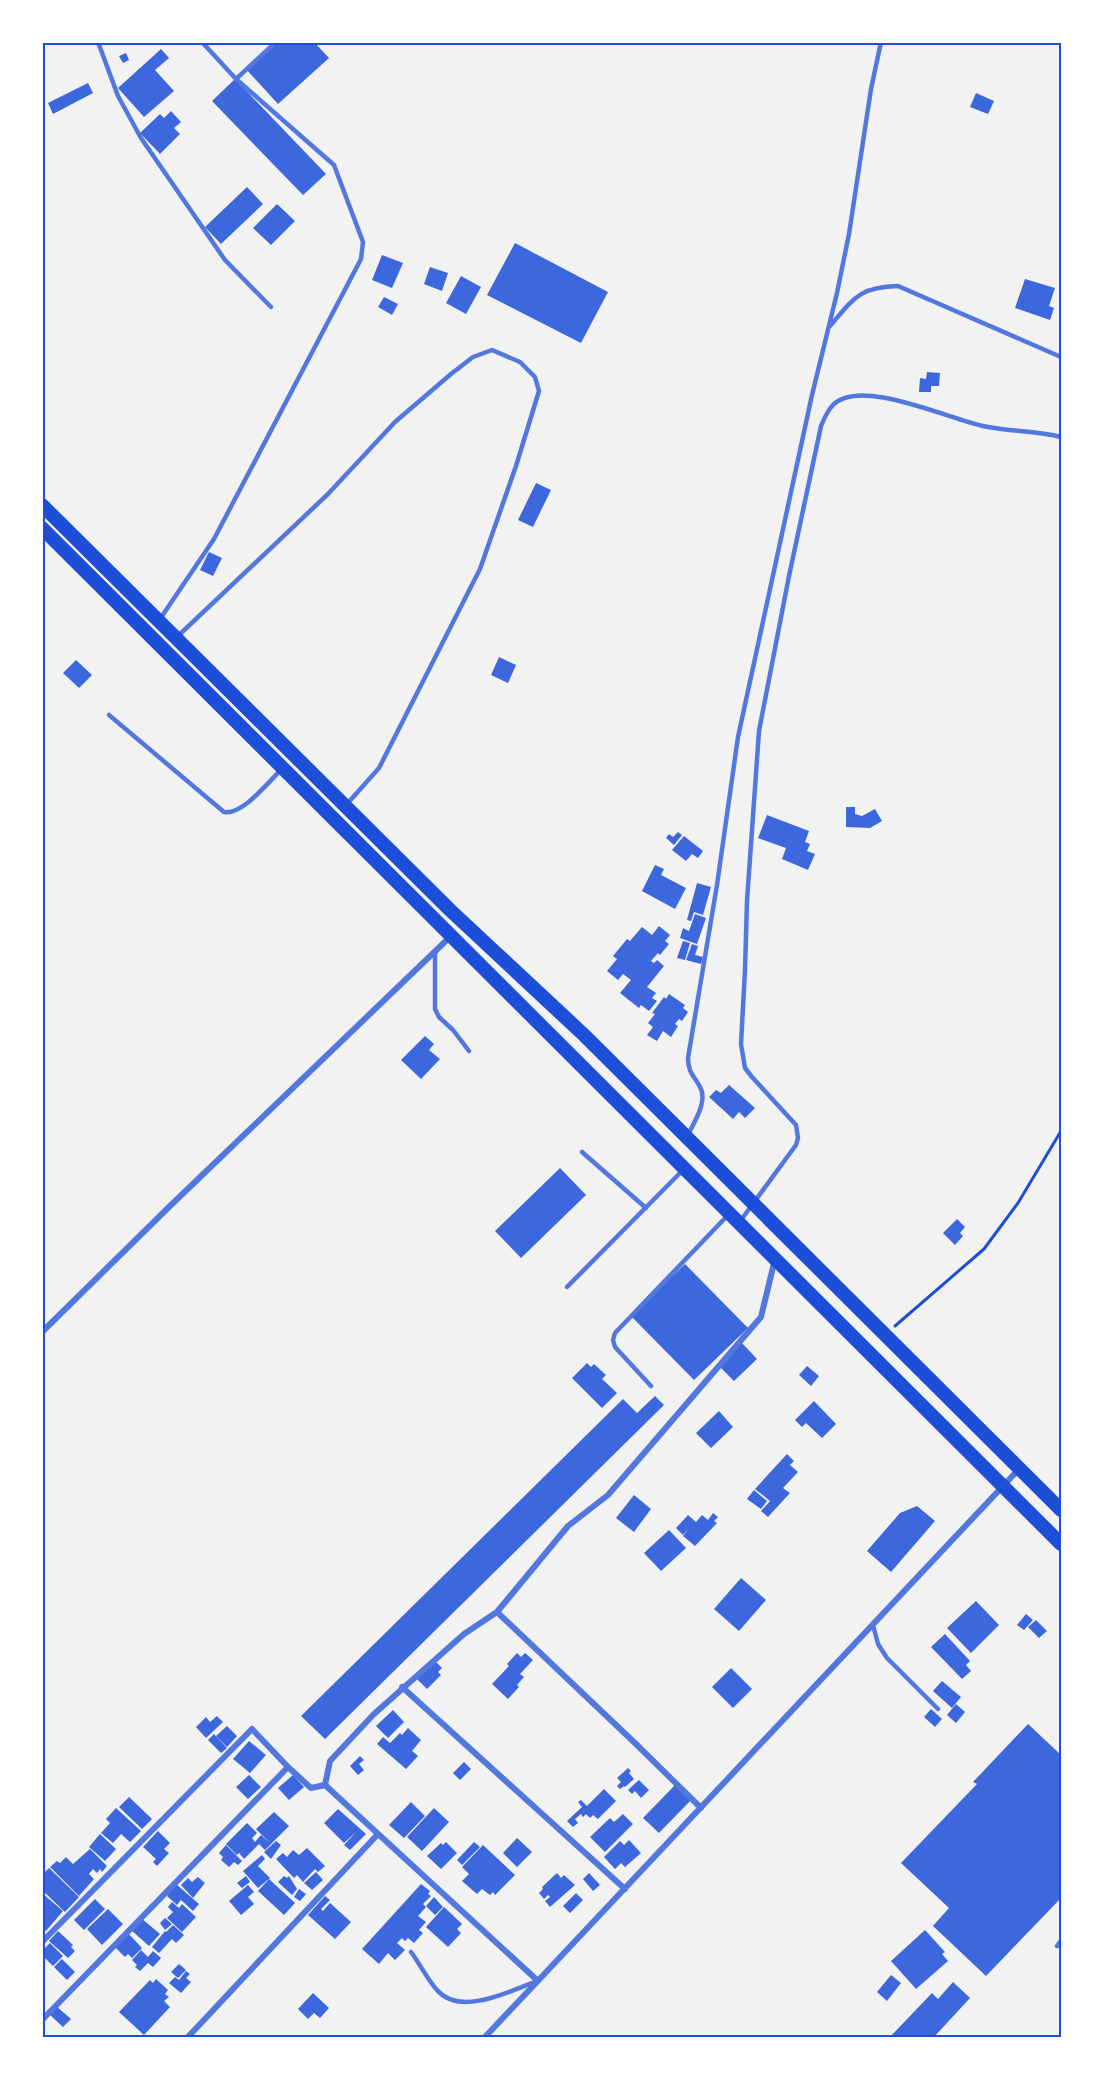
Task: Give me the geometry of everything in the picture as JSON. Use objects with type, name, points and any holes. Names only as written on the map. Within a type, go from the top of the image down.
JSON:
[{"type":"highway","points":[[42,505],[457,917],[584,1035],[1061,1510]]},
{"type":"highway","points":[[42,528],[1061,1544]]},
{"type":"street","points":[[42,1332],[452,936]]},
{"type":"street","points":[[325,1785],[330,1761],[374,1714],[464,1634],[497,1612],[568,1526],[608,1495],[760,1317],[775,1259]]},
{"type":"street","points":[[485,2037],[1019,1468]]},
{"type":"street","points":[[497,1612],[636,1743],[701,1808]]},
{"type":"street","points":[[402,1687],[625,1889]]},
{"type":"street","points":[[42,1942],[252,1729],[311,1788],[325,1785]]},
{"type":"street","points":[[42,2020],[288,1767]]},
{"type":"street","points":[[325,1785],[538,1981]]},
{"type":"street","points":[[188,2037],[378,1834]]},
{"type":"lane","points":[[98,42],[118,96],[141,138],[225,260],[271,307]]},
{"type":"lane","points":[[159,621],[214,539],[361,259],[363,242],[334,165],[236,79],[202,42]]},
{"type":"lane","points":[[236,79],[276,42]]},
{"type":"lane","points":[[687,1138],[702,1101],[701,1087],[690,1071],[688,1058],[717,885],[738,736],[849,234],[871,89],[882,42]]},
{"type":"lane","points":[[828,328],[862,292],[876,286],[898,285],[1061,357]]},
{"type":"lane","points":[[176,638],[328,494],[395,422],[451,374],[473,357],[492,350],[520,362],[535,377],[539,391],[480,569],[379,768],[345,806]]},
{"type":"lane","points":[[651,1386],[615,1347],[613,1340],[615,1333],[734,1218],[753,1204],[796,1145],[798,1138],[796,1125],[745,1068],[741,1044],[748,882],[759,731],[789,576],[824,420],[833,404],[843,399],[856,395],[872,396],[890,398],[984,427],[1039,432],[1061,437]]},
{"type":"lane","points":[[109,715],[224,812],[230,813],[240,809],[283,768]]},
{"type":"lane","points":[[435,952],[435,1009],[470,1051]]},
{"type":"lane","points":[[582,1152],[646,1208]]},
{"type":"lane","points":[[567,1287],[685,1168]]},
{"type":"lane","points":[[873,1625],[879,1644],[887,1658],[938,1709]]},
{"type":"lane","points":[[1057,1946],[1061,1941]]},
{"type":"lane","points":[[411,1952],[439,1992],[460,2003],[482,2001],[538,1981]]},
{"type":"path","points":[[884,1335],[984,1249],[1018,1203],[1061,1131]]},
{"type":"building","points":[[277,42],[314,42],[329,58],[278,104],[246,69]]},
{"type":"building","points":[[161,49],[169,58],[155,70],[174,91],[144,117],[118,88]]},
{"type":"building","points":[[126,53],[129,60],[123,63],[119,56]]},
{"type":"building","points":[[235,79],[326,174],[303,195],[212,101]]},
{"type":"building","points":[[88,83],[93,93],[53,114],[48,103]]},
{"type":"building","points":[[976,93],[994,101],[988,114],[970,107]]},
{"type":"building","points":[[171,111],[181,122],[174,128],[180,134],[160,154],[140,133],[160,114],[164,118]]},
{"type":"building","points":[[247,187],[263,204],[221,244],[205,227]]},
{"type":"building","points":[[277,204],[295,221],[271,245],[253,228]]},
{"type":"building","points":[[515,243],[608,292],[581,343],[487,295]]},
{"type":"building","points":[[382,255],[403,263],[392,288],[372,280]]},
{"type":"building","points":[[430,267],[448,273],[442,291],[424,284]]},
{"type":"building","points":[[461,276],[481,287],[466,314],[446,303]]},
{"type":"building","points":[[1025,279],[1055,288],[1049,306],[1054,308],[1050,320],[1015,308]]},
{"type":"building","points":[[384,297],[398,304],[392,315],[378,307]]},
{"type":"building","points":[[927,372],[940,373],[939,386],[931,386],[931,392],[919,392],[920,378],[926,379]]},
{"type":"building","points":[[536,483],[551,490],[533,527],[518,520]]},
{"type":"building","points":[[209,552],[222,558],[213,576],[200,570]]},
{"type":"building","points":[[499,657],[516,665],[508,683],[491,675]]},
{"type":"building","points":[[76,660],[92,675],[79,688],[63,673]]},
{"type":"building","points":[[846,807],[855,807],[855,814],[862,816],[875,809],[882,821],[870,828],[846,827]]},
{"type":"building","points":[[767,815],[809,831],[805,842],[810,844],[807,851],[815,854],[808,870],[782,859],[786,848],[758,838]]},
{"type":"building","points":[[678,832],[682,835],[674,845],[666,838],[669,834],[673,837]]},
{"type":"building","points":[[684,836],[703,851],[698,858],[692,854],[686,861],[672,850]]},
{"type":"building","points":[[655,865],[664,869],[661,875],[686,888],[675,909],[642,891]]},
{"type":"building","points":[[697,883],[711,887],[703,915],[694,912],[691,921],[687,920]]},
{"type":"building","points":[[695,914],[706,918],[697,944],[680,938],[683,928],[689,931]]},
{"type":"building","points":[[659,926],[670,935],[665,941],[669,944],[660,955],[658,953],[651,961],[654,963],[657,960],[664,966],[647,987],[656,993],[652,998],[657,1001],[649,1011],[641,1005],[639,1008],[620,993],[631,980],[623,974],[618,980],[607,971],[617,959],[613,956],[627,939],[630,941],[642,927],[652,935]]},
{"type":"building","points":[[683,941],[690,943],[685,960],[677,958]]},
{"type":"building","points":[[692,944],[698,946],[695,955],[703,957],[701,964],[686,960]]},
{"type":"building","points":[[669,994],[685,1005],[683,1008],[688,1012],[682,1021],[679,1019],[675,1024],[678,1026],[671,1037],[663,1031],[657,1041],[647,1035],[653,1027],[648,1023],[655,1014],[652,1013]]},
{"type":"building","points":[[425,1036],[434,1044],[429,1050],[440,1059],[421,1079],[401,1060]]},
{"type":"building","points":[[729,1085],[755,1108],[745,1118],[739,1112],[733,1119],[709,1097],[716,1090],[721,1093]]},
{"type":"building","points":[[560,1168],[586,1195],[521,1258],[495,1231]]},
{"type":"building","points":[[957,1219],[965,1227],[960,1233],[963,1236],[955,1245],[943,1233]]},
{"type":"building","points":[[685,1264],[748,1328],[694,1380],[631,1316]]},
{"type":"building","points":[[741,1342],[757,1359],[734,1381],[717,1364]]},
{"type":"building","points":[[587,1363],[591,1367],[594,1364],[606,1375],[602,1379],[617,1393],[602,1408],[572,1378]]},
{"type":"building","points":[[807,1366],[819,1376],[811,1386],[799,1375]]},
{"type":"building","points":[[655,1396],[664,1405],[325,1739],[301,1716],[623,1399],[637,1413]]},
{"type":"building","points":[[814,1401],[836,1424],[822,1438],[806,1423],[802,1427],[795,1420]]},
{"type":"building","points":[[719,1411],[733,1427],[711,1448],[696,1433]]},
{"type":"building","points":[[787,1454],[794,1461],[790,1465],[798,1472],[783,1488],[790,1493],[768,1517],[761,1511],[770,1501],[755,1489]]},
{"type":"building","points":[[754,1490],[767,1501],[761,1509],[747,1499]]},
{"type":"building","points":[[634,1495],[651,1509],[634,1532],[616,1518]]},
{"type":"building","points":[[917,1506],[935,1521],[891,1572],[867,1551],[900,1513]]},
{"type":"building","points":[[713,1513],[718,1517],[714,1521],[717,1523],[695,1546],[683,1536],[689,1528],[683,1535],[676,1528],[688,1515],[696,1522],[702,1515],[708,1520]]},
{"type":"building","points":[[669,1530],[686,1548],[661,1571],[644,1553]]},
{"type":"building","points":[[741,1578],[766,1600],[739,1631],[714,1609]]},
{"type":"building","points":[[976,1601],[999,1625],[971,1653],[947,1628]]},
{"type":"building","points":[[1026,1614],[1033,1620],[1024,1630],[1017,1625]]},
{"type":"building","points":[[1036,1620],[1047,1631],[1039,1638],[1028,1627]]},
{"type":"building","points":[[945,1634],[970,1661],[966,1665],[971,1671],[962,1679],[931,1647]]},
{"type":"building","points":[[517,1653],[521,1657],[525,1653],[533,1660],[520,1674],[524,1677],[517,1685],[519,1687],[508,1699],[492,1684],[509,1666],[507,1664]]},
{"type":"building","points":[[434,1660],[442,1668],[438,1672],[441,1675],[427,1689],[416,1678]]},
{"type":"building","points":[[731,1668],[752,1689],[733,1708],[712,1687]]},
{"type":"building","points":[[942,1681],[961,1697],[952,1708],[933,1691]]},
{"type":"building","points":[[956,1704],[965,1712],[956,1723],[947,1715]]},
{"type":"building","points":[[931,1709],[942,1719],[935,1727],[924,1717]]},
{"type":"building","points":[[393,1710],[404,1722],[388,1738],[376,1726]]},
{"type":"building","points":[[217,1716],[223,1722],[206,1738],[196,1727],[206,1717],[210,1722]]},
{"type":"building","points":[[1028,1724],[1061,1755],[1061,1898],[986,1976],[933,1926],[949,1908],[901,1863],[977,1784],[973,1782]]},
{"type":"building","points":[[227,1726],[237,1736],[227,1747],[216,1736]]},
{"type":"building","points":[[408,1728],[421,1740],[412,1751],[418,1756],[406,1769],[377,1744],[383,1737],[390,1743]]},
{"type":"building","points":[[214,1734],[227,1748],[221,1753],[208,1740]]},
{"type":"building","points":[[249,1741],[266,1755],[250,1773],[233,1759]]},
{"type":"building","points":[[360,1756],[364,1760],[359,1764],[364,1770],[358,1775],[350,1766]]},
{"type":"building","points":[[464,1762],[471,1769],[460,1780],[453,1773]]},
{"type":"building","points":[[628,1768],[634,1779],[620,1789],[617,1786],[621,1782],[617,1778]]},
{"type":"building","points":[[249,1775],[261,1787],[248,1799],[236,1787]]},
{"type":"building","points":[[293,1775],[304,1787],[289,1800],[278,1788]]},
{"type":"building","points":[[639,1780],[649,1790],[641,1798],[635,1791],[632,1794],[628,1790]]},
{"type":"building","points":[[677,1783],[693,1798],[659,1833],[643,1818]]},
{"type":"building","points":[[604,1789],[616,1801],[598,1819],[593,1815],[590,1818],[586,1814],[583,1817],[581,1814],[575,1819],[578,1823],[573,1827],[567,1821],[582,1807],[578,1802],[581,1800],[587,1806]]},
{"type":"building","points":[[129,1797],[152,1819],[142,1829],[119,1807]]},
{"type":"building","points":[[411,1802],[425,1816],[404,1838],[389,1825]]},
{"type":"building","points":[[116,1808],[141,1831],[130,1842],[121,1834],[113,1843],[101,1833],[110,1823],[106,1819]]},
{"type":"building","points":[[434,1808],[449,1822],[422,1851],[407,1837]]},
{"type":"building","points":[[338,1809],[366,1834],[350,1850],[344,1845],[356,1832],[344,1843],[324,1823]]},
{"type":"building","points":[[274,1812],[289,1826],[271,1844],[256,1829]]},
{"type":"building","points":[[623,1814],[633,1824],[605,1852],[590,1837],[610,1818],[614,1822]]},
{"type":"building","points":[[247,1823],[257,1833],[252,1838],[255,1842],[261,1835],[271,1844],[265,1850],[259,1844],[244,1859],[226,1844]]},
{"type":"building","points":[[158,1831],[170,1843],[164,1849],[169,1853],[157,1866],[153,1862],[156,1859],[143,1847]]},
{"type":"building","points":[[100,1834],[116,1849],[105,1861],[89,1847]]},
{"type":"building","points":[[517,1838],[532,1852],[517,1867],[503,1853]]},
{"type":"building","points":[[629,1840],[641,1853],[625,1867],[621,1863],[615,1869],[604,1857],[620,1841],[624,1845]]},
{"type":"building","points":[[276,1841],[281,1845],[271,1859],[264,1852]]},
{"type":"building","points":[[446,1842],[457,1853],[441,1869],[427,1856],[441,1843],[443,1845]]},
{"type":"building","points":[[474,1842],[480,1847],[462,1865],[457,1860]]},
{"type":"building","points":[[226,1845],[242,1861],[238,1865],[234,1862],[229,1867],[221,1860],[223,1857],[219,1853]]},
{"type":"building","points":[[483,1845],[515,1875],[495,1895],[493,1892],[490,1895],[482,1889],[477,1894],[462,1881],[469,1874],[462,1867]]},
{"type":"building","points":[[307,1848],[325,1866],[318,1872],[315,1869],[303,1882],[297,1875],[294,1878],[276,1859],[283,1853],[287,1857],[293,1850],[299,1855]]},
{"type":"building","points":[[90,1849],[107,1866],[102,1872],[100,1869],[97,1873],[93,1869],[89,1874],[94,1879],[79,1896],[50,1867],[57,1861],[60,1863],[66,1857],[73,1864]]},
{"type":"building","points":[[262,1855],[265,1859],[258,1866],[270,1878],[258,1888],[243,1871]]},
{"type":"building","points":[[49,1868],[79,1897],[65,1912],[42,1890],[42,1875]]},
{"type":"building","points":[[316,1872],[323,1880],[312,1890],[304,1883]]},
{"type":"building","points":[[557,1873],[561,1878],[564,1875],[575,1885],[550,1907],[545,1901],[550,1897],[548,1895],[544,1899],[539,1893]]},
{"type":"building","points":[[589,1873],[600,1885],[593,1891],[583,1879]]},
{"type":"building","points":[[246,1876],[250,1882],[242,1888],[237,1883]]},
{"type":"building","points":[[284,1876],[287,1878],[289,1876],[297,1889],[292,1895],[278,1882]]},
{"type":"building","points":[[198,1877],[205,1883],[193,1898],[181,1885],[188,1878],[192,1882]]},
{"type":"building","points":[[269,1879],[295,1903],[284,1915],[258,1891]]},
{"type":"building","points":[[176,1884],[199,1904],[193,1911],[181,1900],[177,1905],[167,1896]]},
{"type":"building","points":[[421,1884],[430,1891],[428,1894],[431,1896],[423,1904],[426,1907],[418,1916],[426,1922],[419,1930],[423,1933],[414,1943],[408,1938],[405,1941],[402,1938],[397,1943],[405,1950],[395,1960],[388,1953],[379,1964],[362,1949]]},
{"type":"building","points":[[248,1885],[254,1892],[248,1897],[254,1904],[241,1915],[229,1901]]},
{"type":"building","points":[[299,1889],[306,1894],[300,1901],[294,1897]]},
{"type":"building","points":[[42,1893],[63,1911],[46,1931],[42,1927]]},
{"type":"building","points":[[576,1893],[583,1900],[570,1913],[563,1906]]},
{"type":"building","points":[[325,1896],[330,1900],[321,1909],[323,1911],[330,1903],[351,1922],[335,1939],[308,1915]]},
{"type":"building","points":[[434,1897],[443,1907],[435,1915],[426,1906]]},
{"type":"building","points":[[95,1899],[105,1909],[84,1930],[74,1920]]},
{"type":"building","points":[[172,1902],[179,1908],[182,1904],[196,1917],[182,1932],[167,1918],[173,1912],[168,1907]]},
{"type":"building","points":[[444,1907],[462,1924],[457,1929],[461,1933],[448,1947],[426,1927]]},
{"type":"building","points":[[108,1909],[123,1924],[102,1945],[87,1929]]},
{"type":"building","points":[[141,1918],[160,1934],[149,1946],[131,1930]]},
{"type":"building","points":[[165,1918],[172,1924],[165,1930],[160,1923]]},
{"type":"building","points":[[173,1925],[184,1935],[176,1943],[172,1939],[159,1953],[152,1947]]},
{"type":"building","points":[[925,1930],[945,1952],[942,1954],[948,1961],[916,1989],[891,1961]]},
{"type":"building","points":[[58,1931],[73,1945],[71,1947],[75,1951],[68,1958],[49,1941]]},
{"type":"building","points":[[127,1932],[142,1948],[132,1958],[128,1954],[125,1957],[114,1946]]},
{"type":"building","points":[[50,1943],[63,1956],[53,1966],[42,1955],[42,1951]]},
{"type":"building","points":[[141,1950],[148,1957],[153,1951],[161,1958],[153,1967],[148,1963],[140,1971],[132,1960]]},
{"type":"building","points":[[62,1959],[75,1972],[67,1980],[54,1967]]},
{"type":"building","points":[[179,1964],[186,1970],[178,1978],[171,1972]]},
{"type":"building","points":[[186,1971],[190,1974],[186,1978],[191,1982],[181,1993],[169,1983],[175,1977],[179,1980]]},
{"type":"building","points":[[891,1975],[901,1983],[887,2001],[877,1992]]},
{"type":"building","points":[[156,1979],[168,1990],[165,1994],[169,1997],[164,2001],[170,2007],[144,2035],[119,2012],[150,1980],[153,1983]]},
{"type":"building","points":[[953,1982],[970,1998],[934,2037],[890,2037],[932,1993],[938,1999]]},
{"type":"building","points":[[313,1993],[329,2008],[320,2018],[314,2013],[308,2019],[298,2009]]},
{"type":"building","points":[[56,2006],[71,2019],[63,2027],[49,2014]]}]
